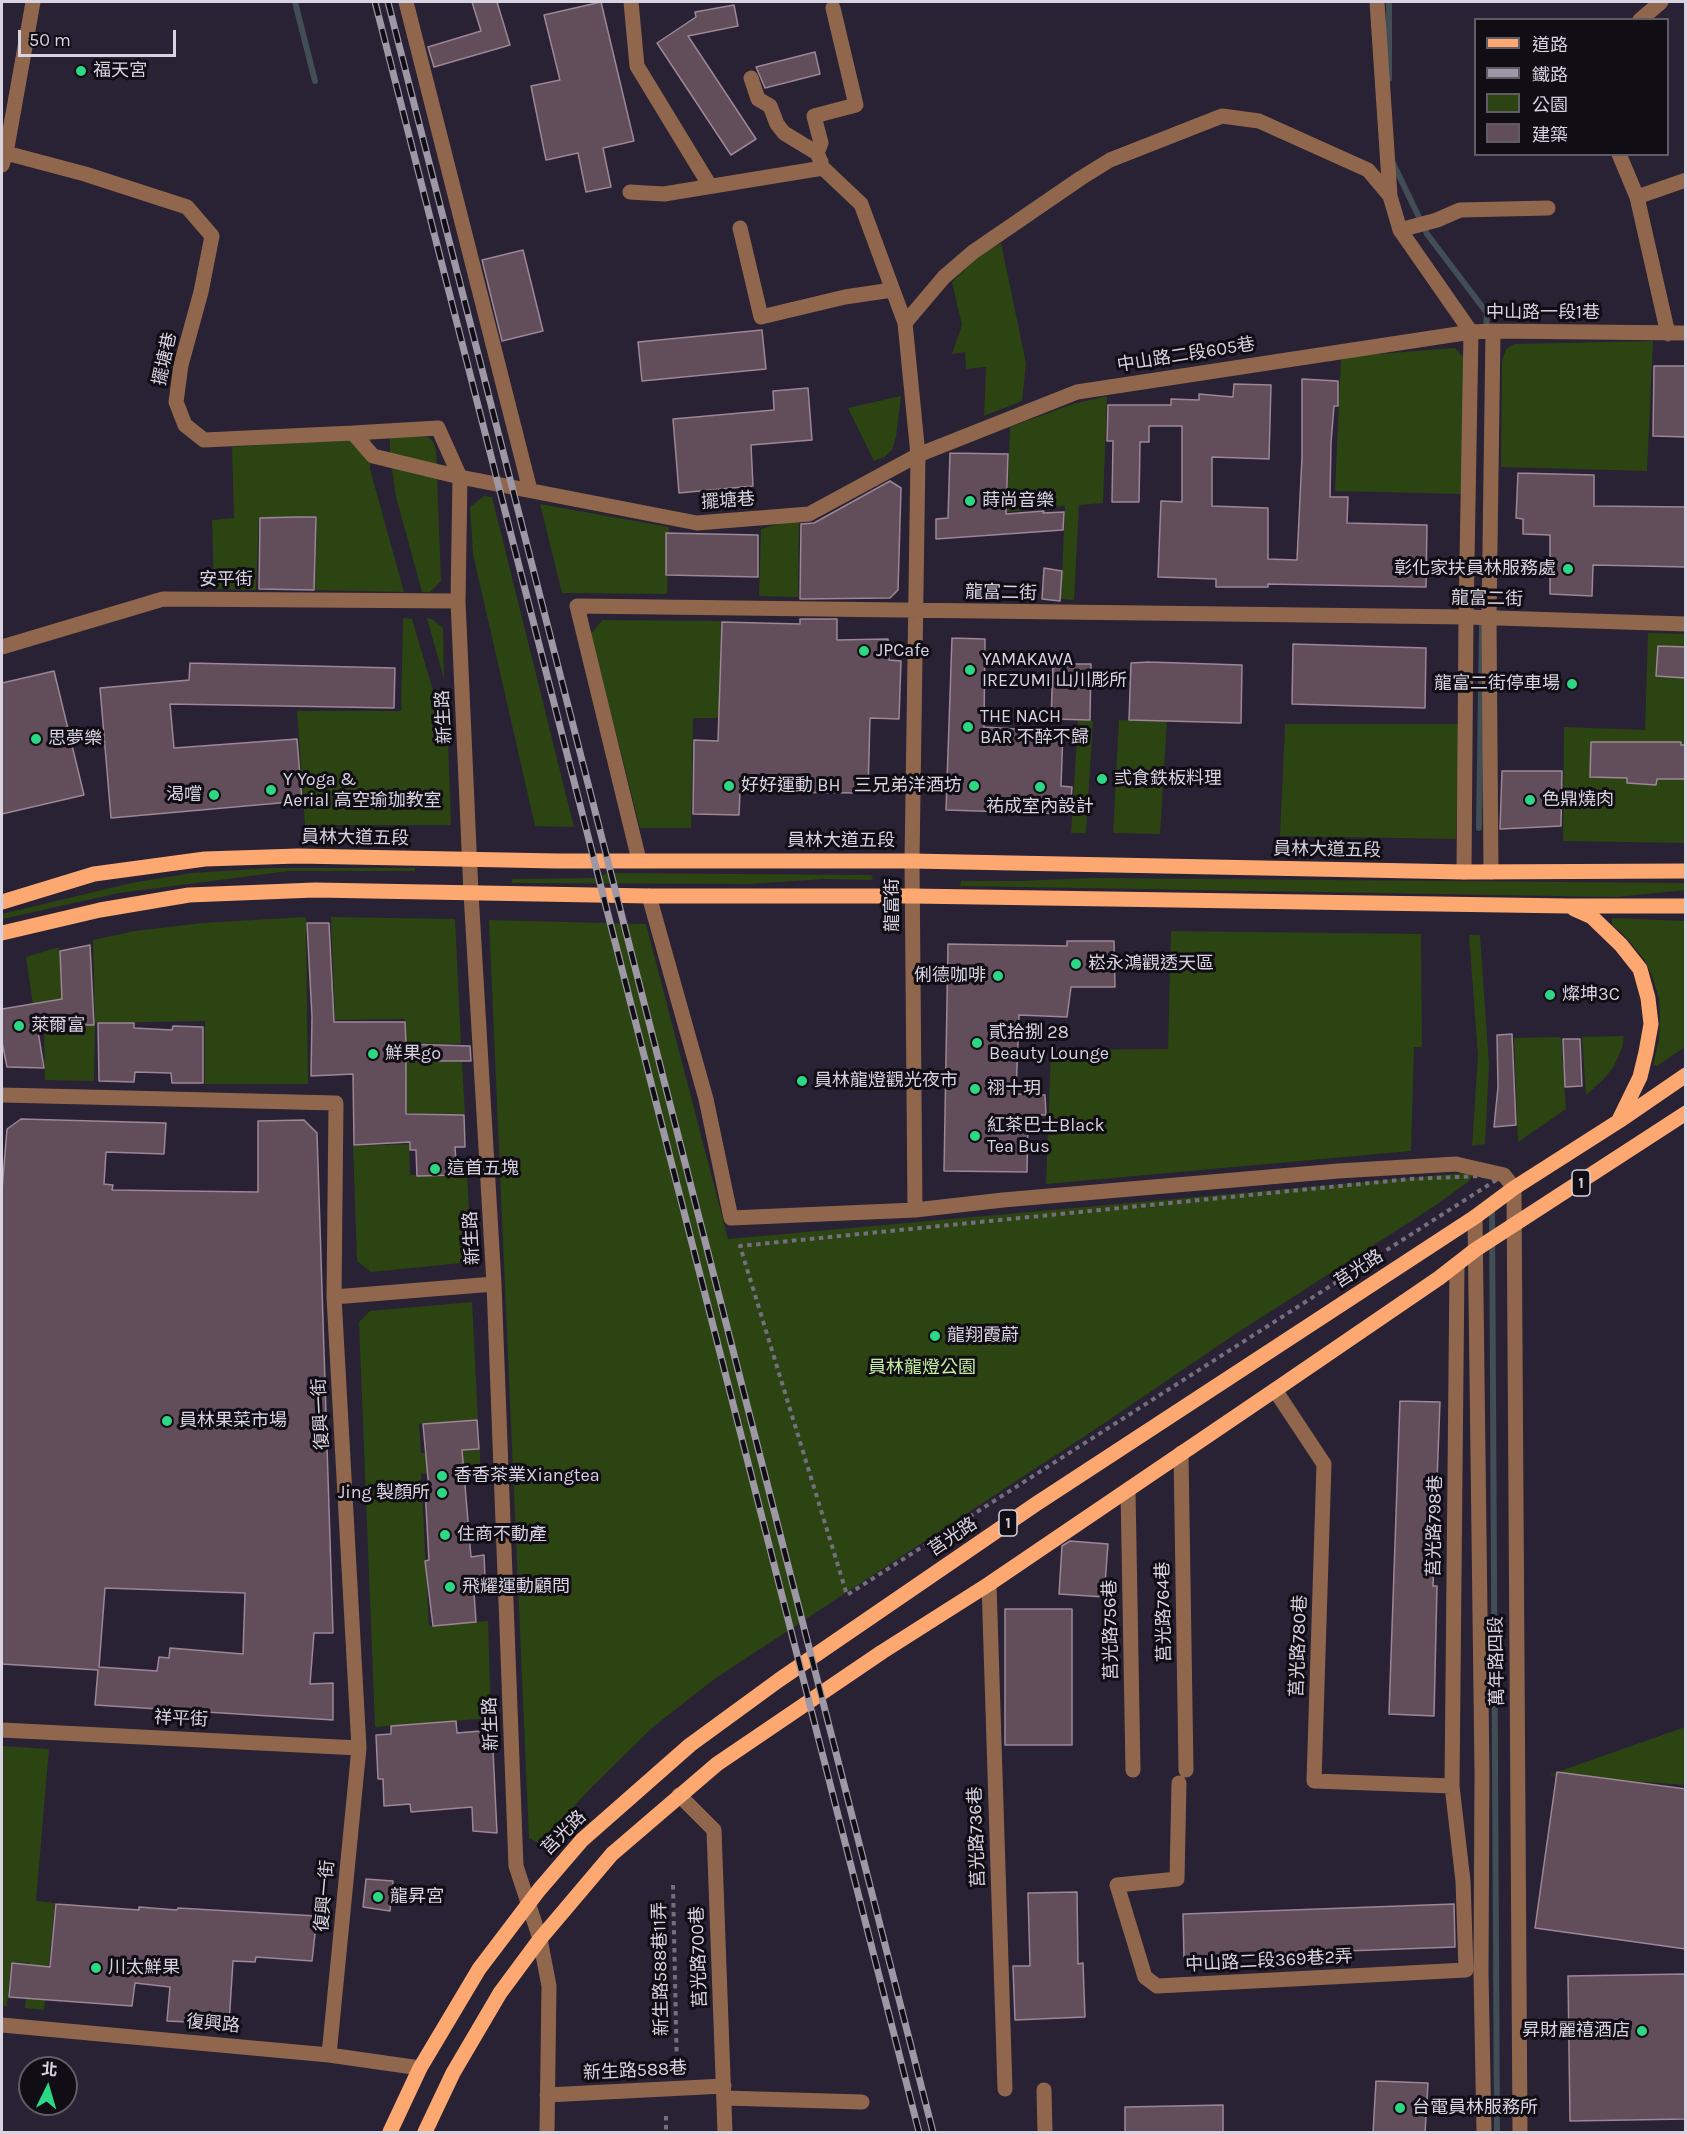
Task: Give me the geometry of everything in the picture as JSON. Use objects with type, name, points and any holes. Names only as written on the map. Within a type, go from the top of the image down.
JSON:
[{"type":"main road","name":"員林大道五段","points":[[2,902],[94,874],[205,859],[298,856],[912,861],[1464,872],[1686,871]]},
{"type":"main road","points":[[2,933],[100,910],[189,895],[315,890],[650,896],[912,896],[1686,906]]},
{"type":"main road","points":[[1569,906],[1592,917],[1621,945],[1640,969],[1648,998],[1651,1024],[1640,1077],[1619,1121]]},
{"type":"main road","name":"莒光路","points":[[390,2133],[420,2068],[479,1969],[528,1904],[582,1840],[690,1745],[779,1680],[1036,1504],[1475,1217],[1514,1188],[1686,1075]]},
{"type":"main road","name":"1","points":[[425,2133],[453,2073],[500,1993],[540,1939],[612,1854],[679,1795],[737,1750],[1128,1490],[1457,1266],[1475,1250],[1686,1113]]},
{"type":"street","name":"擺塘巷","points":[[33,2],[4,159],[85,174],[187,207],[212,236],[201,292],[181,365],[176,402],[185,425],[204,440],[353,433],[373,456],[460,477],[697,524],[809,514],[918,455]]},
{"type":"street","points":[[406,2],[530,490]]},
{"type":"street","points":[[631,2],[637,66],[710,186]]},
{"type":"street","name":"中山路一段1巷","points":[[1377,2],[1390,196],[1400,230],[1471,332],[1686,333]]},
{"type":"street","points":[[1642,18],[1661,2]]},
{"type":"street","points":[[817,153],[820,143],[814,116],[856,105],[833,8]]},
{"type":"street","points":[[751,78],[759,99],[770,106],[777,124],[784,133],[817,153],[823,168],[861,204],[905,323],[944,277],[973,252],[1081,178],[1110,160],[1222,116],[1259,122],[1368,170],[1390,196]]},
{"type":"street","points":[[1620,156],[1637,197],[1668,334]]},
{"type":"street","points":[[630,192],[664,194],[823,168]]},
{"type":"street","points":[[1637,197],[1686,180]]},
{"type":"street","points":[[1400,230],[1437,220],[1460,210],[1548,208]]},
{"type":"street","points":[[740,228],[761,317],[845,297],[892,290]]},
{"type":"street","name":"龍富街","points":[[905,323],[918,455],[912,861],[915,1210]]},
{"type":"street","points":[[1491,872],[1489,618],[1493,331]]},
{"type":"street","points":[[1464,872],[1471,332]]},
{"type":"street","name":"中山路二段605巷","points":[[918,455],[1077,392],[1471,332]]},
{"type":"street","name":"新生路","points":[[353,433],[438,428],[460,477],[458,601],[471,893],[494,1284],[516,1866],[540,1939],[549,1986],[548,2133]]},
{"type":"street","name":"安平街","points":[[2,647],[163,599],[458,601]]},
{"type":"street","name":"龍富二街","points":[[639,860],[577,606],[1466,617],[1686,624]]},
{"type":"street","points":[[650,896],[706,1099],[731,1218],[915,1210],[1003,1200],[1338,1171],[1456,1164],[1504,1175],[1514,1188]]},
{"type":"street","name":"復興一街","points":[[2,1095],[336,1103],[334,1297],[359,1748],[329,2055]]},
{"type":"street","name":"萬年路四段","points":[[1514,1188],[1520,2133]]},
{"type":"street","name":"萬年路四段","points":[[1475,1217],[1484,2133]]},
{"type":"street","name":"莒光路798巷","points":[[1452,1786],[1457,1266]]},
{"type":"street","points":[[334,1297],[494,1284]]},
{"type":"street","name":"莒光路780巷","points":[[1275,1390],[1324,1464],[1314,1780],[1452,1786]]},
{"type":"street","name":"莒光路764巷","points":[[1181,1453],[1183,1776]]},
{"type":"street","name":"莒光路756巷","points":[[1128,1490],[1133,1770]]},
{"type":"street","name":"莒光路736巷","points":[[989,1584],[1005,2089]]},
{"type":"street","name":"祥平街","points":[[2,1730],[359,1748]]},
{"type":"street","name":"中山路二段369巷2弄","points":[[1183,1776],[1177,1879],[1117,1885],[1145,1977],[1156,1986],[1466,1971],[1463,1881],[1452,1786]]},
{"type":"street","name":"莒光路700巷","points":[[679,1795],[714,1830],[725,2133]]},
{"type":"street","name":"復興路","points":[[2,2025],[329,2055],[420,2068]]},
{"type":"street","name":"新生路588巷","points":[[547,2095],[677,2088],[862,2102]]},
{"type":"street","points":[[1044,2090],[1045,2133]]},
{"type":"path","points":[[1504,1175],[1392,1246],[847,1595],[740,1246],[1410,1179],[1504,1175]]},
{"type":"path","name":"新生路588巷11弄","points":[[673,1885],[677,2088]]},
{"type":"path","points":[[666,2116],[666,2133]]},
{"type":"green space","points":[[1001,243],[1026,363],[1022,401],[984,416],[986,367],[966,369],[965,352],[952,354],[962,325],[952,282],[980,255]]},
{"type":"green space","points":[[1653,341],[1647,471],[1501,467],[1502,361],[1506,349],[1514,344]]},
{"type":"green space","points":[[1455,348],[1466,360],[1463,494],[1335,491],[1341,357]]},
{"type":"green space","points":[[901,396],[896,437],[892,450],[884,457],[874,461],[848,408]]},
{"type":"green space","points":[[1107,396],[1103,503],[1079,505],[1074,600],[1061,599],[1065,506],[1007,512],[1010,427],[1073,404]]},
{"type":"green space","points":[[390,436],[428,437],[436,449],[441,581],[430,592],[422,592],[396,497],[390,456]]},
{"type":"green space","points":[[371,437],[370,469],[404,592],[315,590],[317,516],[259,518],[256,590],[214,589],[212,520],[234,518],[232,447]]},
{"type":"green space","points":[[484,496],[492,497],[574,827],[535,826],[473,554],[470,507]]},
{"type":"green space","points":[[540,504],[669,527],[667,594],[562,593]]},
{"type":"green space","points":[[799,518],[798,597],[759,596],[761,529]]},
{"type":"green space","points":[[403,618],[412,619],[448,741],[451,825],[305,825],[297,711],[401,711]]},
{"type":"green space","points":[[427,618],[432,619],[443,628],[444,679]]},
{"type":"green space","points":[[602,620],[721,621],[719,718],[693,718],[691,828],[640,828],[591,634]]},
{"type":"green space","points":[[1648,633],[1685,634],[1685,843],[1563,841],[1564,727],[1645,730]]},
{"type":"green space","points":[[1078,720],[1093,721],[1086,833],[1071,833]]},
{"type":"green space","points":[[1119,720],[1167,721],[1160,834],[1113,833]]},
{"type":"green space","points":[[1285,724],[1459,724],[1456,839],[1280,836]]},
{"type":"green space","points":[[272,868],[415,868],[415,871],[289,871],[119,893],[2,919],[2,914],[131,883],[192,873]]},
{"type":"green space","points":[[609,873],[871,875],[873,878],[871,880],[824,879],[749,884],[512,883],[512,879],[594,878]]},
{"type":"green space","points":[[1089,878],[1685,883],[1686,890],[1617,897],[960,886],[961,881]]},
{"type":"green space","points":[[306,917],[308,1084],[205,1084],[205,1021],[95,1023],[93,940],[135,931],[202,923]]},
{"type":"green space","points":[[331,917],[455,919],[461,1044],[406,1043],[405,1019],[335,1020]]},
{"type":"green space","points":[[1612,918],[1685,921],[1685,1047],[1657,1066],[1653,1065],[1659,1040],[1659,998],[1644,959],[1623,934],[1612,925]]},
{"type":"green space","name":"員林龍燈公園","points":[[489,920],[646,924],[728,1239],[1475,1172],[1468,1182],[1436,1205],[1234,1335],[1097,1428],[713,1680],[652,1728],[539,1843],[529,1838]]},
{"type":"green space","points":[[1171,931],[1421,934],[1422,1047],[1414,1047],[1411,1151],[1046,1184],[1051,1050],[1168,1049]]},
{"type":"green space","points":[[1469,935],[1480,935],[1489,1065],[1485,1144],[1472,1146],[1478,1056]]},
{"type":"green space","points":[[59,947],[64,1023],[95,1023],[94,1081],[45,1080],[44,1025],[36,1025],[26,957]]},
{"type":"green space","points":[[1624,1036],[1622,1048],[1614,1066],[1604,1079],[1586,1095],[1582,1037]]},
{"type":"green space","points":[[1561,1037],[1566,1109],[1518,1142],[1514,1038]]},
{"type":"green space","points":[[406,1061],[462,1062],[465,1114],[407,1113]]},
{"type":"green space","points":[[409,1144],[410,1175],[467,1174],[472,1262],[371,1272],[357,1261],[353,1146]]},
{"type":"green space","points":[[472,1302],[478,1419],[419,1424],[421,1453],[480,1450],[480,1471],[421,1474],[429,1626],[488,1621],[491,1718],[375,1727],[359,1322],[370,1311]]},
{"type":"green space","points":[[1685,1727],[1685,1785],[1549,1775]]},
{"type":"green space","points":[[2,1746],[49,1749],[36,1901],[55,1903],[44,2010],[25,2008],[29,1963],[11,1962],[7,2006],[2,2006]]},
{"type":"building","points":[[472,2],[497,2],[510,45],[434,67],[428,47],[481,31]]},
{"type":"building","points":[[601,2],[634,141],[603,148],[611,187],[586,192],[578,153],[546,160],[531,86],[560,80],[544,15]]},
{"type":"building","points":[[734,5],[738,26],[688,36],[756,139],[731,155],[657,43],[696,17],[695,12]]},
{"type":"building","points":[[815,52],[820,74],[765,88],[756,67]]},
{"type":"building","points":[[523,250],[543,331],[502,341],[482,260]]},
{"type":"building","points":[[762,330],[766,369],[642,381],[638,342]]},
{"type":"building","points":[[1654,366],[1686,366],[1686,437],[1653,436]]},
{"type":"building","points":[[1302,379],[1338,381],[1338,406],[1334,406],[1331,443],[1330,497],[1348,497],[1347,523],[1427,525],[1426,587],[1268,584],[1268,587],[1216,587],[1216,579],[1158,577],[1161,501],[1182,502],[1182,426],[1149,426],[1149,442],[1140,442],[1139,502],[1112,502],[1113,441],[1107,441],[1108,405],[1171,405],[1171,399],[1199,400],[1199,394],[1233,397],[1234,384],[1271,385],[1269,459],[1212,457],[1212,506],[1268,508],[1268,559],[1297,560],[1302,457]]},
{"type":"building","points":[[808,388],[812,440],[751,445],[753,486],[679,493],[673,419],[774,410],[773,391]]},
{"type":"building","points":[[950,453],[1008,454],[1006,514],[1064,512],[1063,530],[936,539],[936,519],[948,518]]},
{"type":"building","points":[[1518,473],[1594,475],[1594,506],[1686,507],[1686,567],[1593,565],[1592,596],[1550,594],[1550,535],[1523,534],[1523,519],[1516,518]]},
{"type":"building","points":[[890,481],[901,488],[898,590],[890,598],[800,599],[801,524],[814,523]]},
{"type":"building","points":[[316,517],[314,590],[259,589],[260,518]]},
{"type":"building","points":[[666,533],[758,535],[758,577],[666,575]]},
{"type":"building","points":[[1044,568],[1062,571],[1060,601],[1042,599]]},
{"type":"building","points":[[800,619],[837,619],[837,640],[888,639],[889,660],[901,661],[899,719],[870,718],[868,793],[740,792],[739,815],[693,814],[694,740],[718,741],[722,622],[800,624]]},
{"type":"building","points":[[952,638],[985,639],[984,727],[1063,732],[1061,786],[1072,787],[1070,814],[946,810]]},
{"type":"building","points":[[1293,644],[1426,648],[1425,708],[1292,704]]},
{"type":"building","points":[[1658,646],[1686,647],[1685,678],[1656,676]]},
{"type":"building","points":[[190,663],[395,668],[394,708],[170,704],[174,748],[297,739],[302,801],[111,818],[100,688],[189,680]]},
{"type":"building","points":[[1131,663],[1242,665],[1241,723],[1129,720]]},
{"type":"building","points":[[1053,664],[1091,664],[1090,720],[1051,719]]},
{"type":"building","name":"思夢樂","points":[[54,671],[84,795],[2,814],[2,683]]},
{"type":"building","points":[[1591,742],[1681,742],[1681,745],[1686,745],[1686,779],[1657,779],[1656,785],[1627,783],[1627,778],[1590,777]]},
{"type":"building","points":[[1502,771],[1562,771],[1561,826],[1500,829]]},
{"type":"building","points":[[307,923],[329,923],[334,1022],[405,1022],[406,1044],[470,1046],[471,1061],[406,1061],[406,1114],[464,1115],[465,1147],[455,1147],[457,1175],[417,1176],[416,1150],[410,1150],[410,1142],[354,1145],[353,1074],[311,1076],[312,1017]]},
{"type":"building","points":[[1067,941],[1114,941],[1115,987],[1071,987],[1067,1017],[1019,1015],[1016,1094],[1045,1095],[1046,1115],[1028,1115],[1027,1172],[944,1171],[948,944],[1067,946]]},
{"type":"building","points":[[90,945],[94,1025],[37,1025],[44,1068],[7,1067],[2,1042],[2,1009],[62,999],[60,951]]},
{"type":"building","points":[[98,1023],[134,1023],[134,1028],[172,1030],[173,1026],[203,1027],[203,1083],[172,1083],[171,1073],[135,1072],[134,1082],[99,1081]]},
{"type":"building","points":[[1512,1034],[1516,1125],[1494,1127],[1498,1087],[1497,1035]]},
{"type":"building","points":[[1563,1039],[1580,1039],[1582,1086],[1565,1087]]},
{"type":"building","name":"員林果菜市場","points":[[21,1119],[166,1123],[164,1154],[106,1152],[104,1184],[113,1185],[112,1190],[258,1192],[258,1121],[304,1120],[317,1133],[333,1633],[314,1633],[310,1684],[333,1683],[333,1720],[95,1705],[98,1670],[2,1664],[2,1190],[7,1129]],"holes":[[[105,1588],[245,1593],[243,1654],[170,1648],[169,1658],[159,1657],[157,1671],[99,1667]]]},
{"type":"building","points":[[1400,1401],[1440,1402],[1433,1586],[1437,1586],[1434,1716],[1389,1714]]},
{"type":"building","points":[[477,1420],[479,1449],[462,1450],[471,1557],[484,1555],[485,1578],[473,1578],[476,1622],[433,1626],[425,1561],[429,1560],[425,1489],[429,1489],[423,1424]]},
{"type":"building","points":[[1070,1541],[1108,1544],[1104,1597],[1059,1594],[1062,1546]]},
{"type":"building","points":[[1005,1609],[1072,1609],[1072,1745],[1005,1745]]},
{"type":"building","points":[[456,1721],[457,1733],[492,1730],[497,1833],[473,1831],[472,1807],[411,1812],[410,1804],[384,1806],[383,1779],[378,1779],[376,1735],[391,1734],[391,1726]]},
{"type":"building","points":[[1557,1772],[1686,1789],[1686,1949],[1535,1928]]},
{"type":"building","points":[[366,1879],[393,1881],[390,1911],[363,1907]]},
{"type":"building","points":[[1077,1892],[1078,1964],[1083,1963],[1085,2017],[1015,2020],[1013,1966],[1030,1966],[1028,1893]]},
{"type":"building","points":[[56,1904],[139,1910],[139,1907],[177,1910],[178,1908],[317,1916],[312,1961],[256,1957],[255,1962],[233,1961],[229,2024],[167,2021],[170,1987],[135,1983],[132,2006],[9,1997],[12,1963],[50,1967]]},
{"type":"building","points":[[1454,1904],[1455,1947],[1184,1957],[1183,1914]]},
{"type":"building","points":[[1686,1974],[1686,2119],[1570,2121],[1568,1976]]},
{"type":"building","name":"台電員林服務所","points":[[1376,2081],[1428,2083],[1425,2133],[1373,2133]]},
{"type":"building","points":[[1223,2105],[1223,2133],[1125,2133],[1125,2107]]},
{"type":"waterway","points":[[295,2],[315,81]]},
{"type":"waterway","points":[[1389,2],[1389,79]]},
{"type":"waterway","points":[[1393,163],[1427,234],[1487,313],[1486,332]]},
{"type":"waterway","points":[[1479,828],[1482,624]]},
{"type":"waterway","points":[[1492,1206],[1497,2132]]},
{"type":"railway","points":[[375,2],[919,2132]]},
{"type":"railway","points":[[388,2],[933,2132]]},
{"type":"place","name":"福天宮","points":[[81,71]]},
{"type":"place","name":"蒔尚音樂","points":[[970,501]]},
{"type":"place","name":"彰化家扶員林服務處","points":[[1568,569]]},
{"type":"place","name":"JPCafe","points":[[864,651]]},
{"type":"place","name":"YAMAKAWA IREZUMI 山川彫所","points":[[970,670]]},
{"type":"place","name":"龍富二街停車場","points":[[1572,684]]},
{"type":"place","name":"THE NACH BAR 不醉不歸","points":[[968,727]]},
{"type":"place","name":"思夢樂","points":[[36,739]]},
{"type":"place","name":"弎食鉄板料理","points":[[1102,779]]},
{"type":"place","name":"好好運動 BH","points":[[729,786]]},
{"type":"place","name":"三兄弟洋酒坊","points":[[974,786]]},
{"type":"place","name":"祐成室內設計","points":[[1040,787]]},
{"type":"place","name":"Y Yoga & Aerial 高空瑜珈教室","points":[[271,790]]},
{"type":"place","name":"渴嚐","points":[[214,795]]},
{"type":"place","name":"色鼎燒肉","points":[[1530,800]]},
{"type":"place","name":"崧永鴻觀透天區","points":[[1076,964]]},
{"type":"place","name":"俐德咖啡","points":[[998,976]]},
{"type":"place","name":"燦坤3C","points":[[1550,995]]},
{"type":"place","name":"萊爾富","points":[[19,1026]]},
{"type":"place","name":"貳拾捌 28 Beauty Lounge","points":[[977,1043]]},
{"type":"place","name":"鮮果go","points":[[373,1054]]},
{"type":"place","name":"員林龍燈觀光夜市","points":[[802,1081]]},
{"type":"place","name":"祤十玥","points":[[975,1089]]},
{"type":"place","name":"紅茶巴士Black Tea Bus","points":[[975,1136]]},
{"type":"place","name":"這首五塊","points":[[435,1169]]},
{"type":"place","name":"龍翔霞蔚","points":[[935,1336]]},
{"type":"place","name":"員林果菜市場","points":[[167,1421]]},
{"type":"place","name":"香香茶業Xiangtea","points":[[442,1476]]},
{"type":"place","name":"Jing 製顏所","points":[[442,1493]]},
{"type":"place","name":"住商不動產","points":[[445,1535]]},
{"type":"place","name":"飛耀運動顧問","points":[[450,1587]]},
{"type":"place","name":"龍昇宮","points":[[378,1897]]},
{"type":"place","name":"川太鮮果","points":[[96,1968]]},
{"type":"place","name":"昇財麗禧酒店","points":[[1642,2031]]},
{"type":"place","name":"台電員林服務所","points":[[1400,2108]]}]
